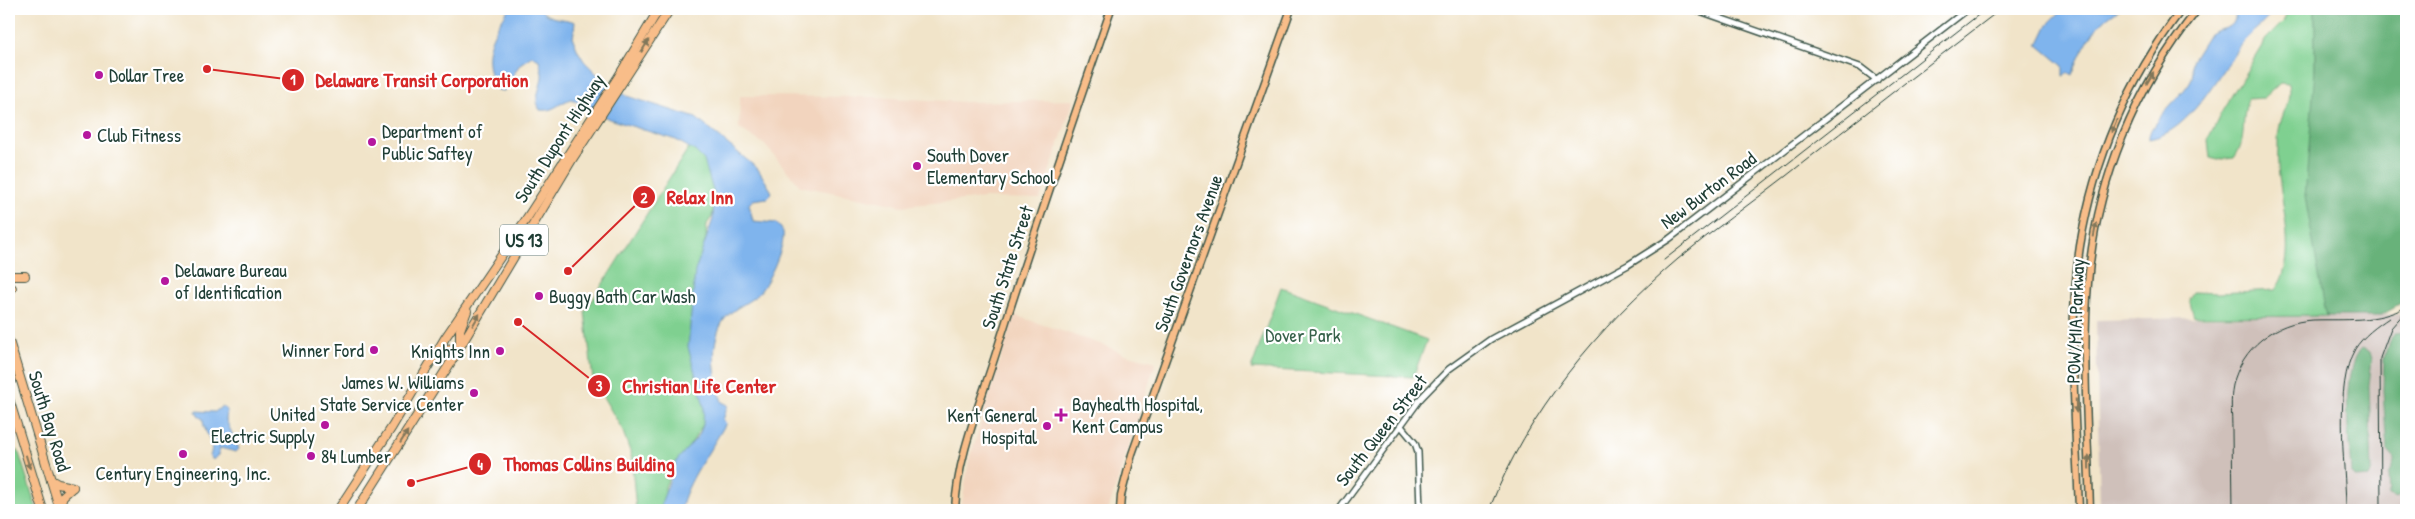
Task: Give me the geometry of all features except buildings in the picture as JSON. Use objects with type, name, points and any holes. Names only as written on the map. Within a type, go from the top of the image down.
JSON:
[{"type":"highway","name":"South Dupont Highway","points":[[619,82],[659,9]]},
{"type":"highway","name":"South Dupont Highway","points":[[338,510],[432,362],[445,338],[670,9]]},
{"type":"highway","name":"South Dupont Highway","points":[[357,510],[460,348],[596,118]]},
{"type":"highway","points":[[9,276],[25,276]]},
{"type":"highway","points":[[432,362],[443,349],[450,347],[460,348],[458,339],[466,314],[478,290]]},
{"type":"highway","points":[[445,338],[458,339],[467,336]]},
{"type":"highway","points":[[445,338],[450,347],[451,362]]},
{"type":"highway","name":"South Bay Road","points":[[9,341],[59,509]]},
{"type":"highway","name":"South Bay Road","points":[[9,398],[43,510]]},
{"type":"highway","points":[[51,480],[58,484],[73,487],[63,496],[59,509]]},
{"type":"main road","name":"South State Street","points":[[955,510],[960,472],[980,401],[1024,262],[1111,9]]},
{"type":"main road","name":"South Governors Avenue","points":[[1120,510],[1121,496],[1132,454],[1291,9]]},
{"type":"main road","name":"POW/MIA Parkway","points":[[2079,510],[2074,311],[2080,252],[2086,218],[2101,160],[2124,102],[2157,44],[2182,9]]},
{"type":"main road","name":"POW/MIA Parkway","points":[[2090,510],[2086,315],[2089,274],[2098,218],[2115,153],[2129,119],[2163,56],[2198,9]]},
{"type":"street","points":[[1694,9],[1860,67],[1877,80]]},
{"type":"street","name":"New Burton Road","points":[[1449,369],[1491,339],[1650,252],[1968,9]]},
{"type":"street","name":"South Queen Street","points":[[1339,510],[1421,398],[1449,369]]},
{"type":"street","points":[[1401,426],[1415,443],[1418,452],[1420,510]]},
{"type":"shaded area","name":"South Dover Elementary School","points":[[740,96],[875,97],[965,102],[1074,100],[1040,199],[984,198],[903,206],[800,186],[765,145],[739,128]]},
{"type":"shaded area","points":[[2406,314],[2406,510],[2100,510],[2096,320]]},
{"type":"shaded area","name":"Bayhealth Hospital, Kent Campus","points":[[1014,315],[1125,354],[1156,362],[1108,510],[961,510],[969,461]]},
{"type":"green space","points":[[2288,9],[2315,9],[2315,70],[2327,316],[2194,317],[2189,299],[2193,292],[2219,293],[2275,290],[2283,275],[2287,259],[2287,240],[2278,165],[2278,139],[2289,95],[2288,84],[2280,83],[2264,98],[2248,99],[2241,144],[2234,158],[2218,160],[2210,158],[2208,140],[2221,113],[2266,39],[2283,22]]},
{"type":"green space","points":[[2315,9],[2406,9],[2406,301],[2380,316],[2327,316],[2325,309],[2305,197],[2315,70]]},
{"type":"green space","points":[[689,147],[705,154],[716,195],[712,217],[707,224],[706,238],[694,283],[708,417],[668,480],[665,487],[666,510],[636,510],[631,454],[622,429],[593,380],[585,312]]},
{"type":"green space","name":"Dover Park","points":[[1281,287],[1427,340],[1413,377],[1251,369]]},
{"type":"green space","points":[[2406,332],[2406,471],[2403,473],[2402,492],[2397,498],[2389,495],[2388,476],[2395,459],[2387,450],[2383,391],[2384,357],[2389,341],[2395,333]]},
{"type":"green space","points":[[2362,348],[2370,352],[2372,359],[2369,385],[2372,470],[2369,477],[2356,478],[2351,474],[2348,389],[2350,372],[2355,358]]},
{"type":"green space","points":[[18,450],[37,510],[9,510],[9,453]]},
{"type":"water","points":[[508,9],[540,9],[552,17],[575,22],[573,39],[578,51],[584,61],[607,84],[627,96],[696,118],[758,169],[772,192],[767,198],[753,200],[749,204],[753,221],[776,223],[781,229],[783,232],[782,246],[775,265],[761,290],[752,299],[731,312],[720,327],[714,355],[717,384],[722,402],[728,405],[723,420],[726,423],[688,488],[681,510],[661,510],[662,501],[677,460],[699,435],[703,425],[704,406],[688,347],[695,271],[713,219],[714,194],[704,160],[695,151],[676,140],[609,119],[572,99],[550,110],[540,110],[537,96],[542,73],[539,60],[532,56],[520,64],[504,91],[497,90],[488,65],[489,50],[494,34]]},
{"type":"water","points":[[2063,9],[2120,9],[2096,29],[2085,46],[2072,75],[2069,73],[2063,76],[2063,66],[2038,45],[2048,24]]},
{"type":"water","points":[[2235,9],[2268,9],[2270,15],[2243,42],[2191,113],[2164,134],[2149,139],[2150,133],[2159,118],[2191,80],[2193,75],[2192,61],[2209,34],[2228,28],[2234,22]]},
{"type":"water","points":[[222,406],[227,410],[226,420],[239,449],[236,452],[220,448],[218,455],[213,460],[210,456],[211,446],[203,419],[198,416],[196,411],[215,412]]},
{"type":"railway","points":[[1664,260],[1986,9]]},
{"type":"railway","points":[[1489,510],[1505,474],[1545,405],[1593,342],[1620,313],[1678,259],[2001,9]]},
{"type":"railway","points":[[2233,510],[2232,390],[2237,371],[2252,348],[2273,331],[2299,322],[2372,318],[2384,316],[2406,307]]},
{"type":"railway","points":[[2381,510],[2380,358],[2391,328],[2406,311]]},
{"type":"railway","points":[[2346,505],[2342,425],[2345,383],[2349,364],[2355,349],[2362,340],[2389,318]]},
{"type":"place","name":"Delaware Transit Corporation","points":[[207,69]]},
{"type":"place","name":"Dollar Tree","points":[[99,75]]},
{"type":"place","name":"Club Fitness","points":[[87,135]]},
{"type":"place","name":"Department of Public Saftey","points":[[372,142]]},
{"type":"place","name":"South Dover Elementary School","points":[[917,166]]},
{"type":"place","name":"Relax Inn","points":[[568,271]]},
{"type":"place","name":"Delaware Bureau of Identification","points":[[165,281]]},
{"type":"place","name":"Buggy Bath Car Wash","points":[[539,296]]},
{"type":"place","name":"Christian Life Center","points":[[518,322]]},
{"type":"place","name":"Winner Ford","points":[[374,350]]},
{"type":"place","name":"Knights Inn","points":[[500,351]]},
{"type":"place","name":"James W. Williams State Service Center","points":[[474,393]]},
{"type":"place","name":"Bayhealth Hospital, Kent Campus","points":[[1061,415]]},
{"type":"place","name":"United Electric Supply","points":[[325,425]]},
{"type":"place","name":"Kent General Hospital","points":[[1047,426]]},
{"type":"place","name":"Century Engineering, Inc.","points":[[183,454]]},
{"type":"place","name":"84 Lumber","points":[[311,456]]},
{"type":"place","name":"Thomas Collins Building","points":[[411,483]]}]
